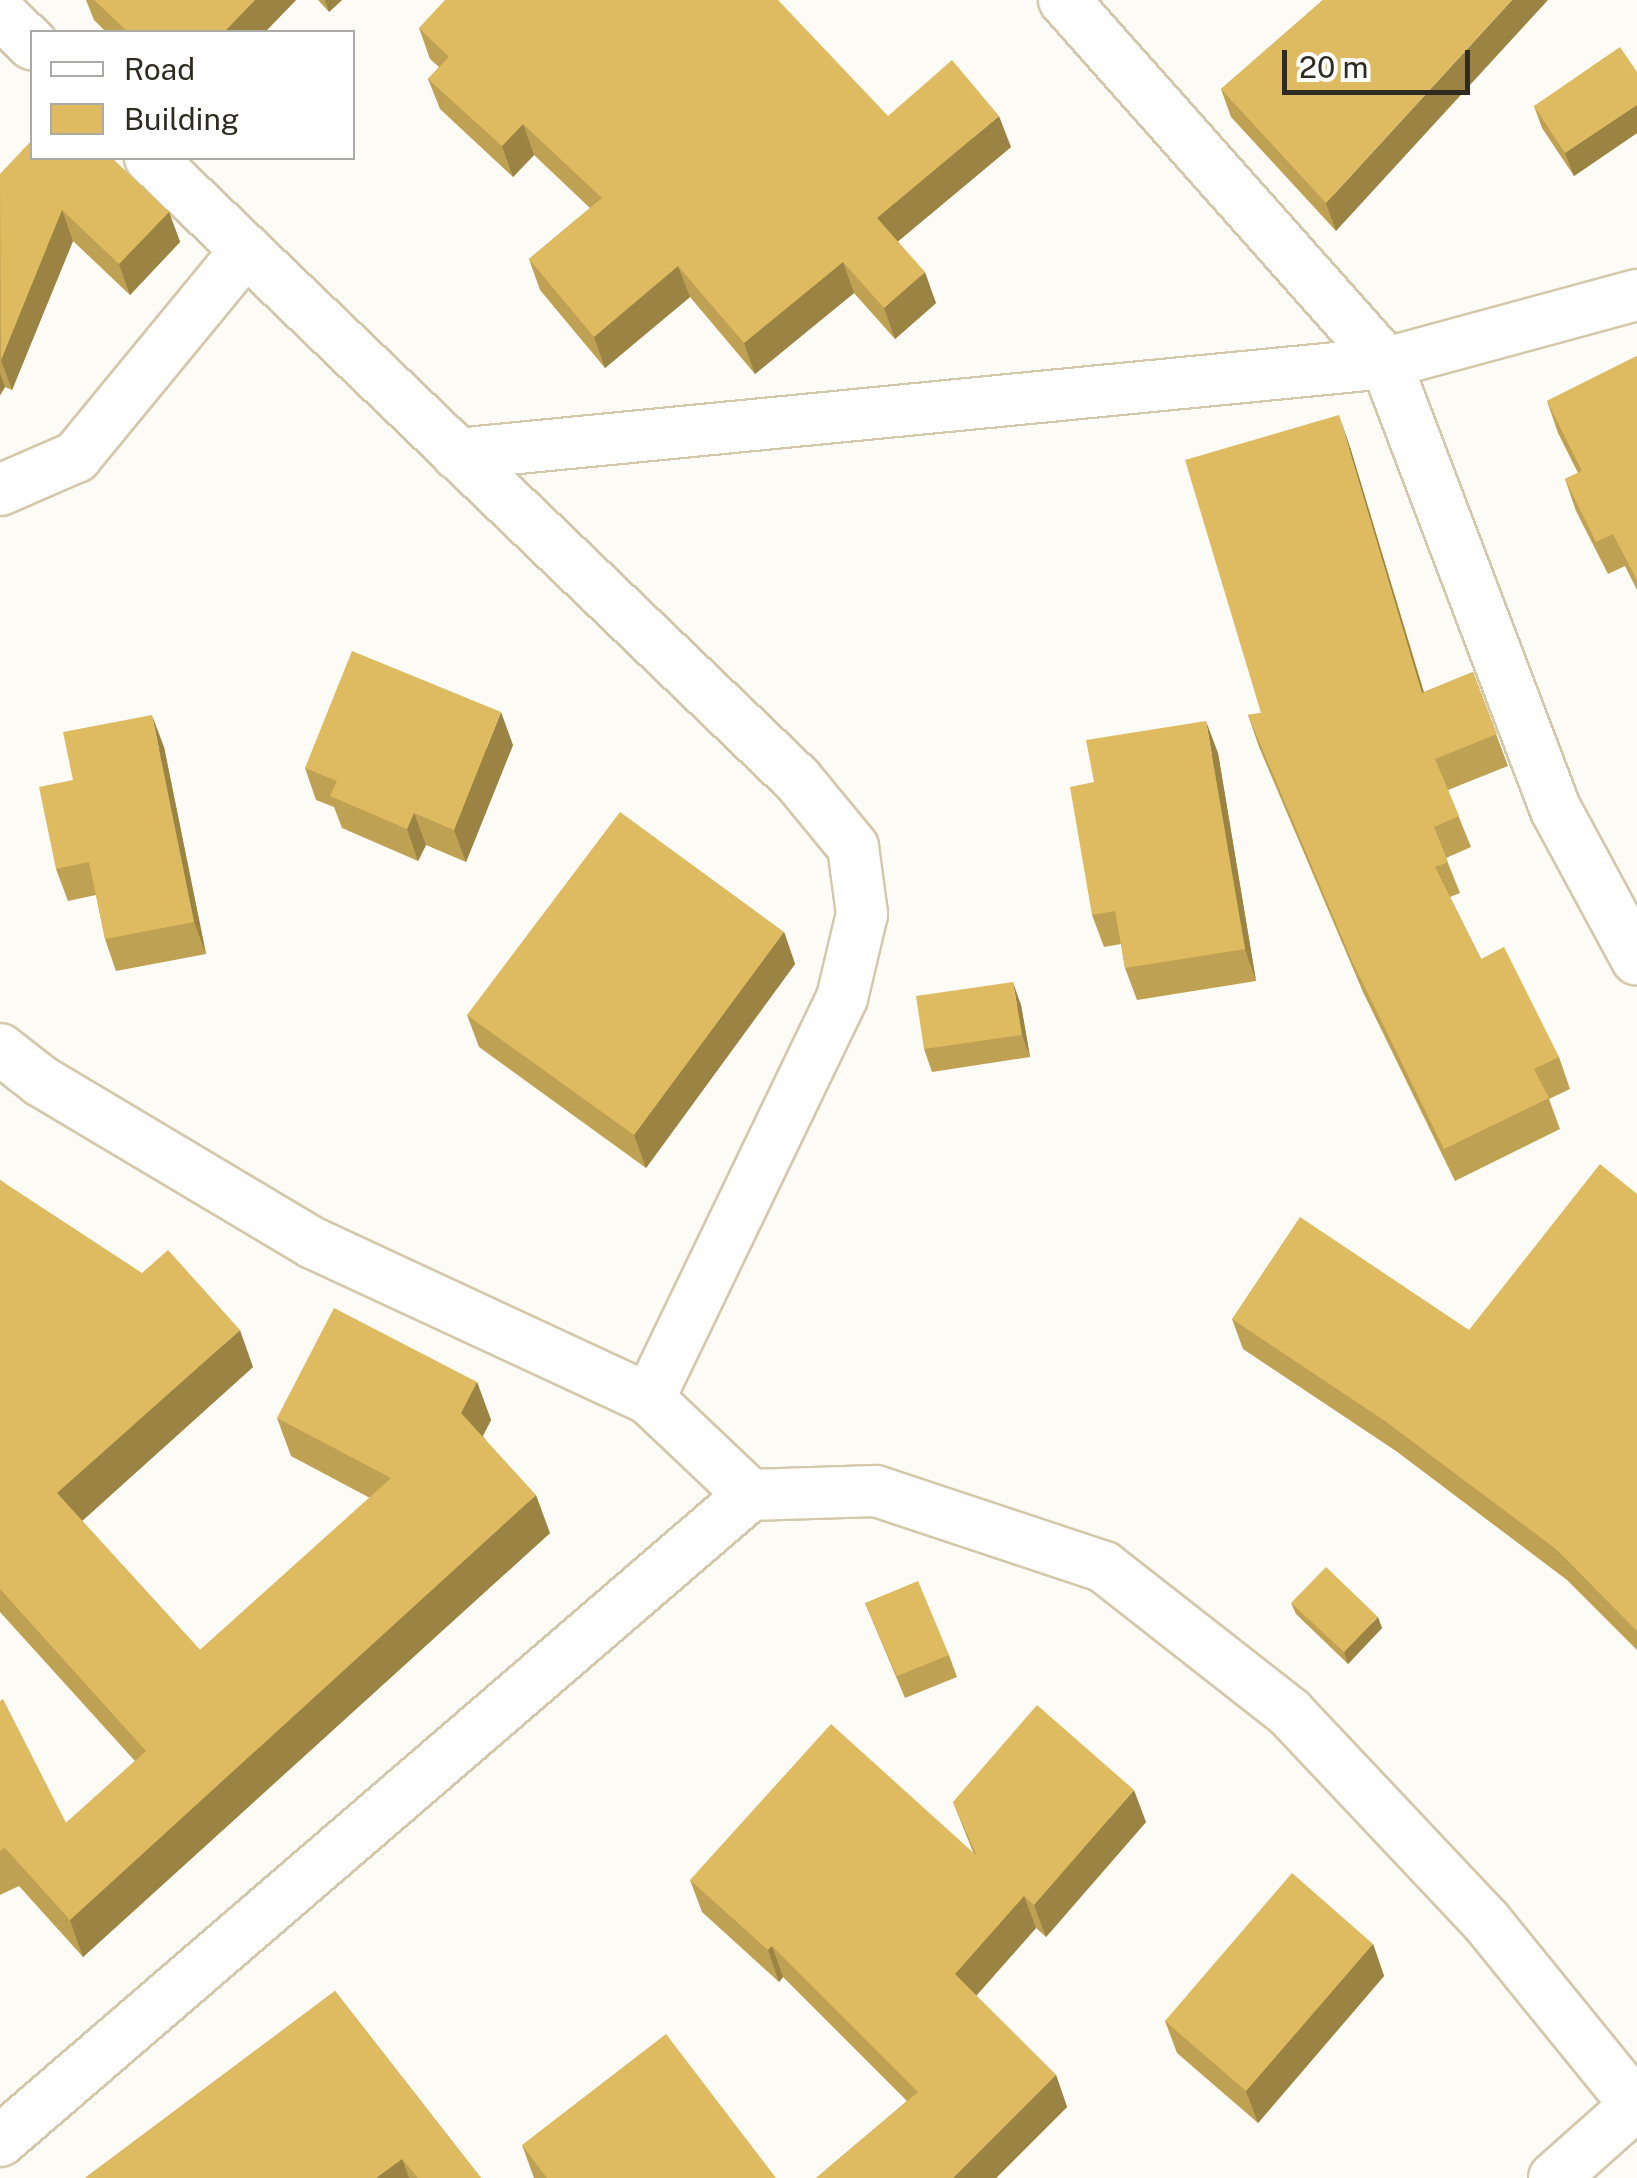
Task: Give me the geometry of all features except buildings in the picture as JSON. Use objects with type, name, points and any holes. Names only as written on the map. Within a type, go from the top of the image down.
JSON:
[{"type":"street","points":[[1064,0],[1386,363],[1556,810],[1637,960]]},
{"type":"street","points":[[0,13],[30,42]]},
{"type":"street","points":[[152,160],[798,780],[853,846],[862,914],[842,998],[649,1400]]},
{"type":"street","points":[[0,490],[76,457],[246,250]]},
{"type":"street","points":[[457,454],[1386,363],[1637,295]]},
{"type":"street","points":[[0,1049],[41,1081],[313,1244],[649,1400],[750,1495]]},
{"type":"street","points":[[0,2141],[750,1495],[876,1491],[1104,1567],[1290,1713],[1486,1922],[1637,2105],[1554,2178]]}]
